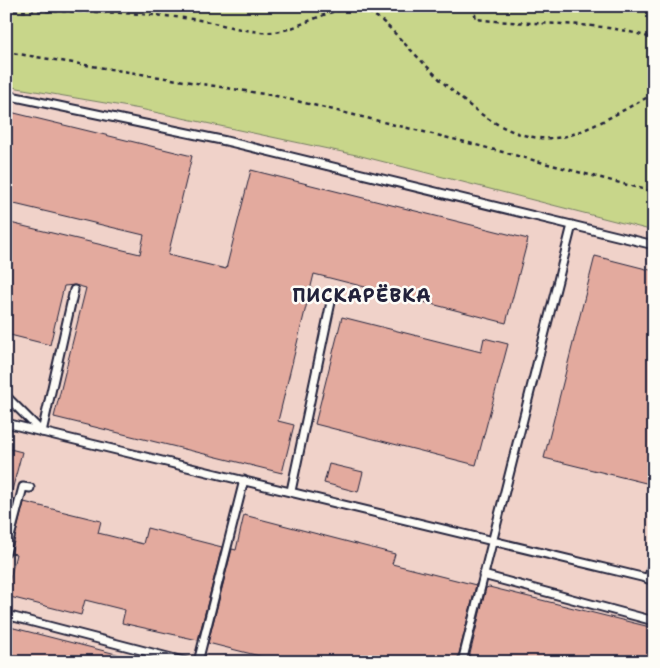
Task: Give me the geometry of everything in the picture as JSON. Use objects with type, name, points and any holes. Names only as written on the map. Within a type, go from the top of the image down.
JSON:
[{"type":"lane","points":[[6,95],[226,140],[654,246]]},
{"type":"lane","points":[[462,662],[572,225]]},
{"type":"lane","points":[[42,432],[74,290]]},
{"type":"lane","points":[[291,492],[331,302]]},
{"type":"lane","points":[[6,396],[42,432]]},
{"type":"lane","points":[[6,423],[651,580],[654,560]]},
{"type":"lane","points":[[198,662],[244,480]]},
{"type":"lane","points":[[6,552],[22,487],[30,488]]},
{"type":"lane","points":[[483,575],[654,621]]},
{"type":"lane","points":[[6,615],[187,662]]},
{"type":"path","points":[[473,6],[476,19],[507,23],[582,24],[628,30],[654,39]]},
{"type":"path","points":[[6,11],[126,12],[193,19],[272,32],[291,29],[337,12],[354,9],[374,14],[445,84],[485,119],[513,131],[545,139],[575,134],[654,94]]},
{"type":"path","points":[[6,52],[276,96],[461,141],[654,192]]},
{"type":"shaded area","points":[[6,86],[140,109],[361,156],[654,231],[654,662],[6,662]]},
{"type":"green space","points":[[6,6],[614,6],[654,12],[654,231],[361,156],[140,109],[6,86]]},
{"type":"building","points":[[6,111],[192,156],[168,255],[226,269],[251,170],[528,239],[506,323],[314,274],[278,421],[294,425],[282,473],[54,417],[86,288],[75,285],[64,286],[50,345],[6,334],[6,222],[140,254],[144,235],[6,202]]},
{"type":"building","points":[[595,256],[654,271],[654,485],[544,458]]},
{"type":"building","points":[[342,317],[481,352],[484,338],[508,344],[476,465],[315,424]]},
{"type":"building","points":[[6,448],[22,452],[10,498],[6,498]]},
{"type":"building","points":[[329,464],[363,472],[358,492],[324,483]]},
{"type":"building","points":[[6,498],[14,500],[6,530]]},
{"type":"building","points":[[24,502],[101,521],[98,533],[143,544],[147,528],[222,547],[198,640],[122,623],[125,610],[85,600],[81,615],[6,596],[16,554],[11,553]]},
{"type":"building","points":[[244,515],[395,554],[392,564],[476,585],[457,662],[283,662],[208,643],[232,549],[236,550]]},
{"type":"building","points":[[489,587],[654,628],[654,662],[468,662],[486,588]]},
{"type":"building","points":[[6,626],[132,658],[131,662],[6,662]]},
{"type":"district","name":"ПИСКАРЁВКА","points":[[362,295]]}]
